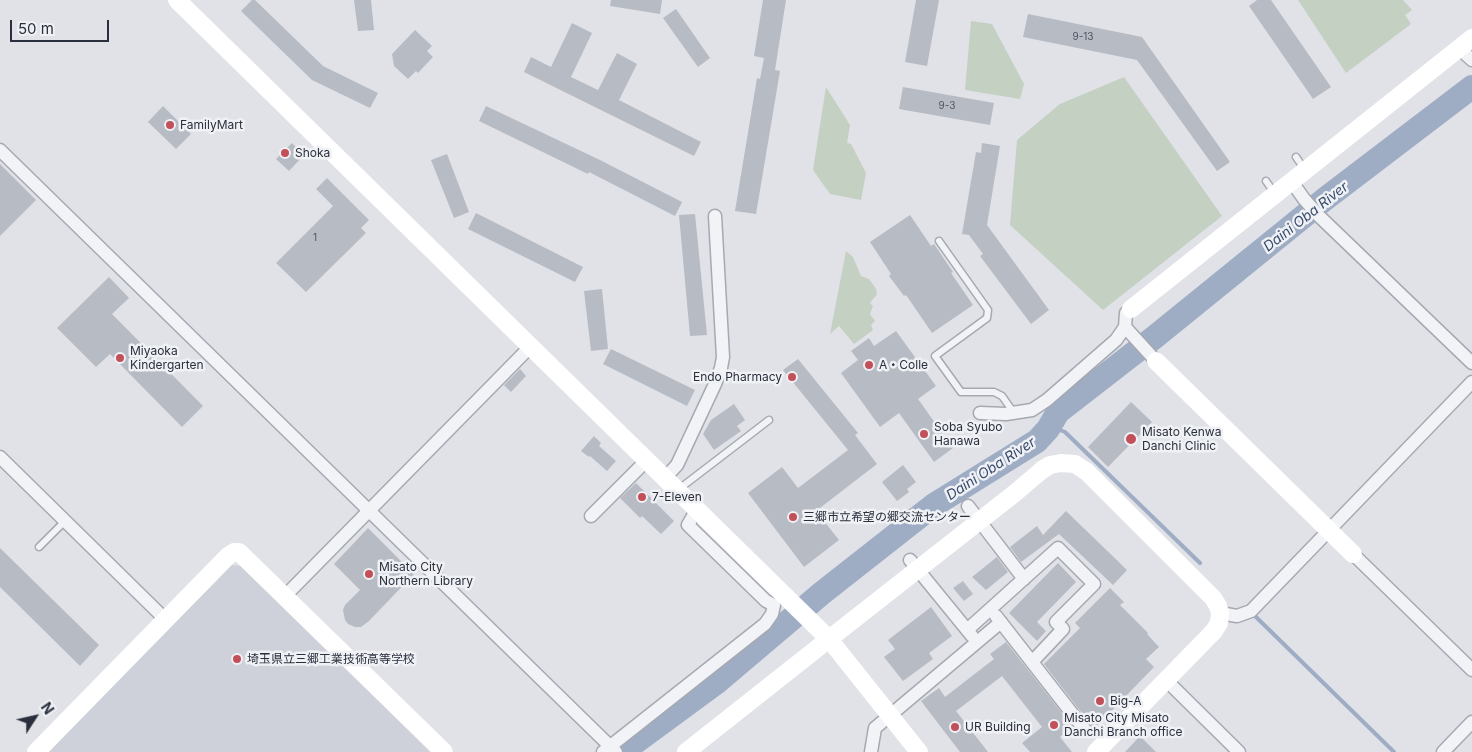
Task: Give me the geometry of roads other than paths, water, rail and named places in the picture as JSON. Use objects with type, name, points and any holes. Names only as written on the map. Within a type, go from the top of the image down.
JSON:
[{"type":"street","points":[[177,0],[829,639],[919,752]]},
{"type":"street","points":[[980,413],[1014,413],[1032,410],[1047,400],[1108,348],[1125,327],[1126,314],[1131,309],[1271,188],[1292,182],[1301,164],[1468,49]]},
{"type":"street","points":[[0,150],[369,510],[609,750],[765,624],[772,614],[774,605],[766,601],[688,525],[697,509]]},
{"type":"street","points":[[1292,182],[1319,216],[1472,362]]},
{"type":"street","points":[[665,478],[677,465],[721,368],[723,357],[715,216]]},
{"type":"street","points":[[1125,327],[1152,358],[1472,670]]},
{"type":"street","points":[[286,595],[530,347]]},
{"type":"street","points":[[1220,613],[1237,616],[1251,612],[1472,382]]},
{"type":"street","points":[[0,457],[166,620]]},
{"type":"street","points":[[591,516],[647,460]]},
{"type":"street","points":[[686,752],[1042,470],[1050,465],[1060,463],[1075,464],[1087,472],[1213,598],[1220,613],[1219,623],[1214,631],[1096,752]]},
{"type":"street","points":[[968,506],[1024,579]]},
{"type":"street","points":[[967,630],[1058,548],[1094,584],[1056,622],[1063,629],[1032,662]]},
{"type":"street","points":[[36,752],[228,556],[234,552],[240,552],[444,752]]},
{"type":"street","points":[[910,560],[977,642]]},
{"type":"street","points":[[990,609],[1085,730]]},
{"type":"street","points":[[871,752],[875,728],[1001,622]]},
{"type":"street","points":[[1166,680],[1239,752]]},
{"type":"street","points":[[1443,752],[1472,722]]},
{"type":"lane","points":[[940,242],[988,310],[987,318],[935,356],[961,392],[994,392],[1002,396],[1014,413]]},
{"type":"lane","points":[[678,490],[769,420]]},
{"type":"lane","points":[[39,547],[65,521]]},
{"type":"waterway","name":"Daini Oba River","points":[[622,752],[717,682],[822,593],[934,505],[1037,441],[1048,429],[1058,412],[1156,336],[1325,199],[1472,87]]},
{"type":"waterway","points":[[1050,426],[1065,432],[1200,563]]},
{"type":"waterway","points":[[1255,616],[1394,752]]},
{"type":"place","name":"FamilyMart","points":[[170,125]]},
{"type":"place","name":"Shoka","points":[[285,153]]},
{"type":"place","name":"Miyaoka Kindergarten","points":[[120,358]]},
{"type":"place","name":"A・Colle","points":[[869,365]]},
{"type":"place","name":"Endo Pharmacy","points":[[792,377]]},
{"type":"place","name":"Soba Syubo Hanawa","points":[[924,434]]},
{"type":"place","name":"Misato Kenwa Danchi Clinic","points":[[1131,439]]},
{"type":"place","name":"7-Eleven","points":[[642,497]]},
{"type":"place","name":"三郷市立希望の郷交流センター","points":[[793,517]]},
{"type":"place","name":"Misato City Northern Library","points":[[369,574]]},
{"type":"place","name":"埼玉県立三郷工業技術高等学校","points":[[237,659]]},
{"type":"place","name":"Big-A","points":[[1100,701]]},
{"type":"place","name":"Misato City Misato Danchi Branch office","points":[[1054,725]]},
{"type":"place","name":"UR Building","points":[[955,727]]}]
